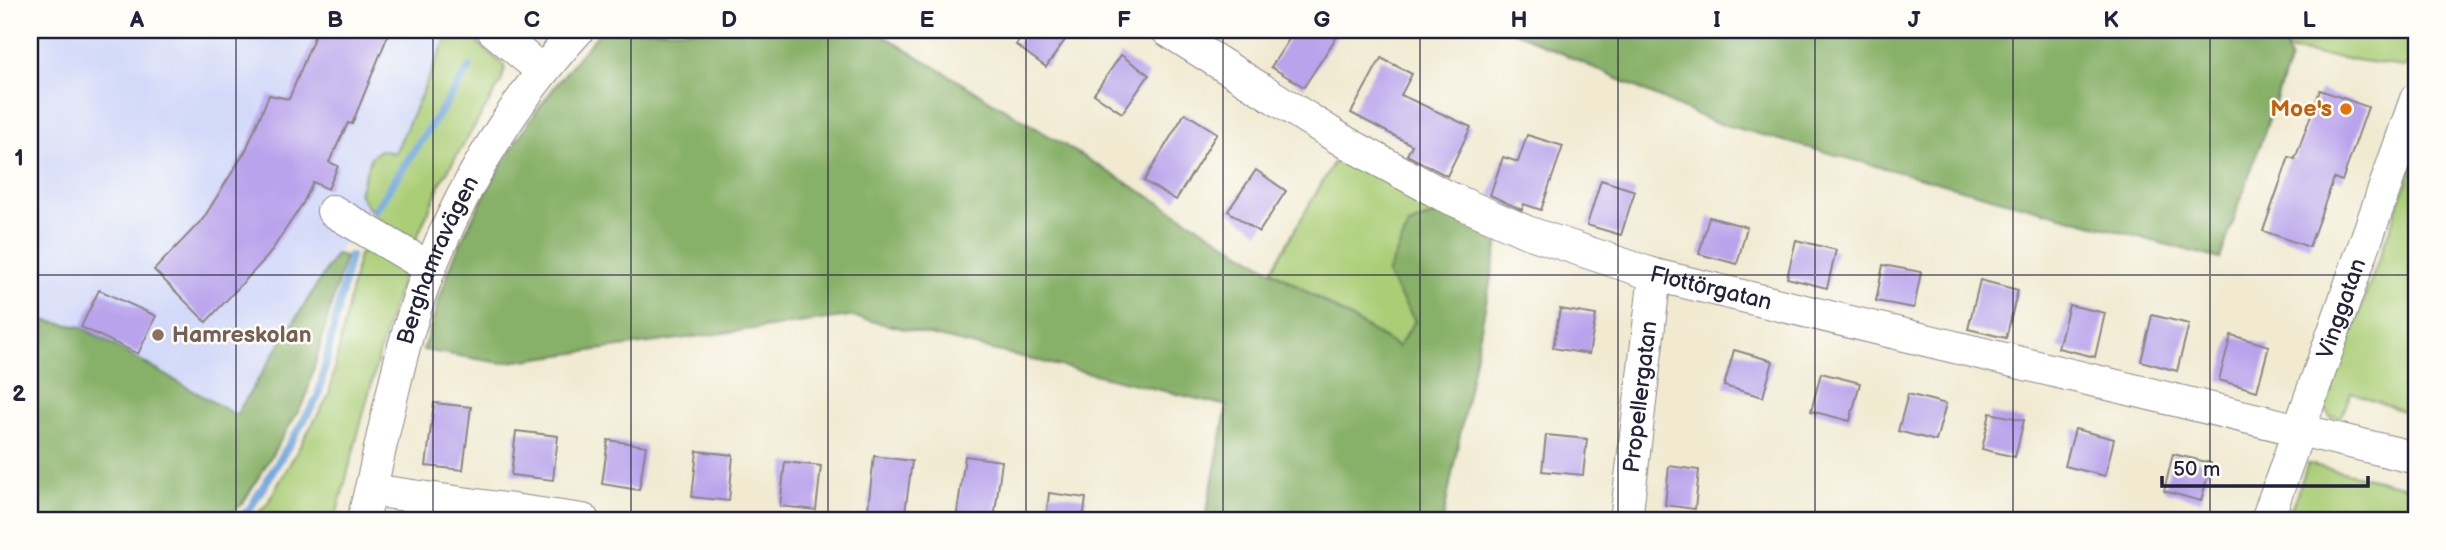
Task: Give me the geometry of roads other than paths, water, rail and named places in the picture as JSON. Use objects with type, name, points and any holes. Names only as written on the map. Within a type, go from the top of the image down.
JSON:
[{"type":"street","points":[[493,30],[541,70]]},
{"type":"street","name":"Berghamravägen","points":[[363,520],[397,377],[430,268],[479,165],[541,70],[578,30]]},
{"type":"street","name":"Flottörgatan","points":[[1167,30],[1345,142],[1443,195],[1527,232],[1655,275],[2416,458]]},
{"type":"street","name":"Vinggatan","points":[[2267,520],[2416,99]]},
{"type":"street","points":[[332,211],[430,268]]},
{"type":"street","name":"Propellergatan","points":[[1626,520],[1655,275]]},
{"type":"street","points":[[371,490],[583,520]]},
{"type":"waterway","points":[[375,210],[470,67]]},
{"type":"waterway","points":[[236,520],[249,510],[318,397],[350,256]]},
{"type":"place","name":"Moe's","points":[[2346,109]]},
{"type":"place","name":"Hamreskolan","points":[[158,335]]}]
